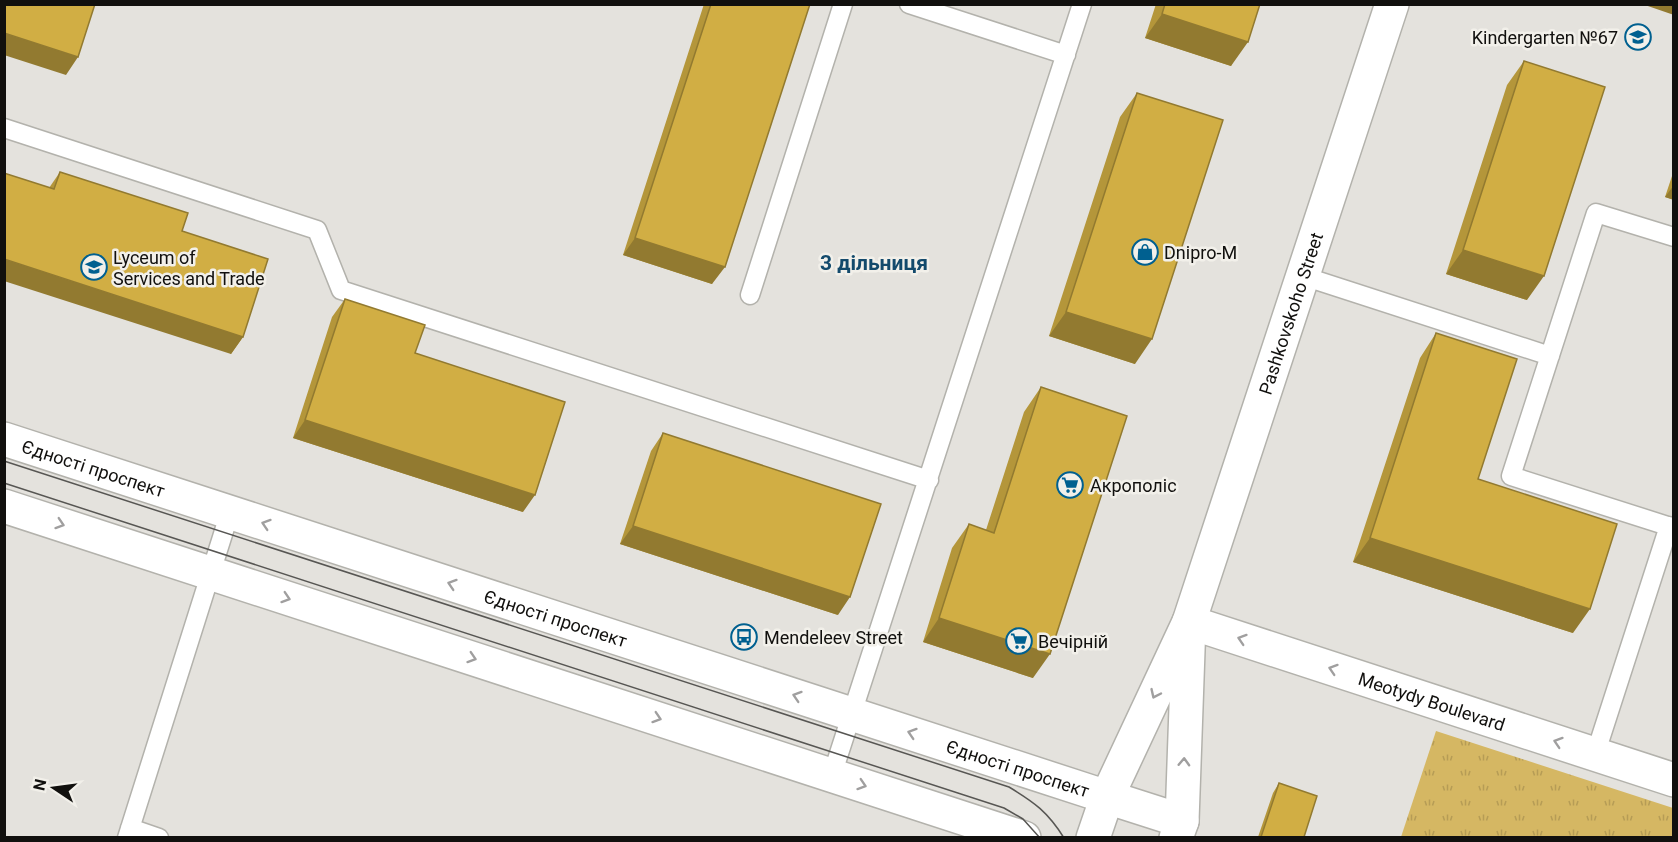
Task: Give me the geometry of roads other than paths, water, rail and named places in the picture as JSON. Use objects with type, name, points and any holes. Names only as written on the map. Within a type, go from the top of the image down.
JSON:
[{"type":"main road","name":"Pashkovskoho Street","points":[[1093,837],[1107,797],[1189,622],[1392,4]]},
{"type":"main road","name":"Єдності проспект","points":[[4,439],[1107,797],[1179,829]]},
{"type":"main road","points":[[4,506],[1023,837]]},
{"type":"main road","name":"Pashkovskoho Street","points":[[1179,829],[1189,622]]},
{"type":"main road","name":"Meotydy Boulevard","points":[[1189,622],[1674,780]]},
{"type":"lane","points":[[750,295],[843,4]]},
{"type":"lane","points":[[909,4],[1066,55]]},
{"type":"lane","points":[[832,775],[1082,4]]},
{"type":"lane","points":[[4,128],[317,230],[341,290],[929,480]]},
{"type":"lane","points":[[1595,755],[1671,527],[1511,476],[1596,213],[1674,237]]},
{"type":"lane","points":[[1303,276],[1550,356]]},
{"type":"lane","points":[[159,837],[128,833],[230,512]]},
{"type":"tram line","points":[[4,461],[1009,787],[1040,808],[1064,838]]},
{"type":"tram line","points":[[4,483],[1004,808],[1023,819],[1040,838]]},
{"type":"place","name":"Kindergarten №67","points":[[1638,37]]},
{"type":"place","name":"Dnipro-M","points":[[1145,252]]},
{"type":"place","name":"Lyceum of Services and Trade","points":[[94,267]]},
{"type":"place","name":"Акрополіс","points":[[1070,485]]},
{"type":"place","name":"Mendeleev Street","points":[[744,637]]},
{"type":"place","name":"Вечірній","points":[[1019,641]]},
{"type":"district","name":"3 дільниця","points":[[874,263]]}]
